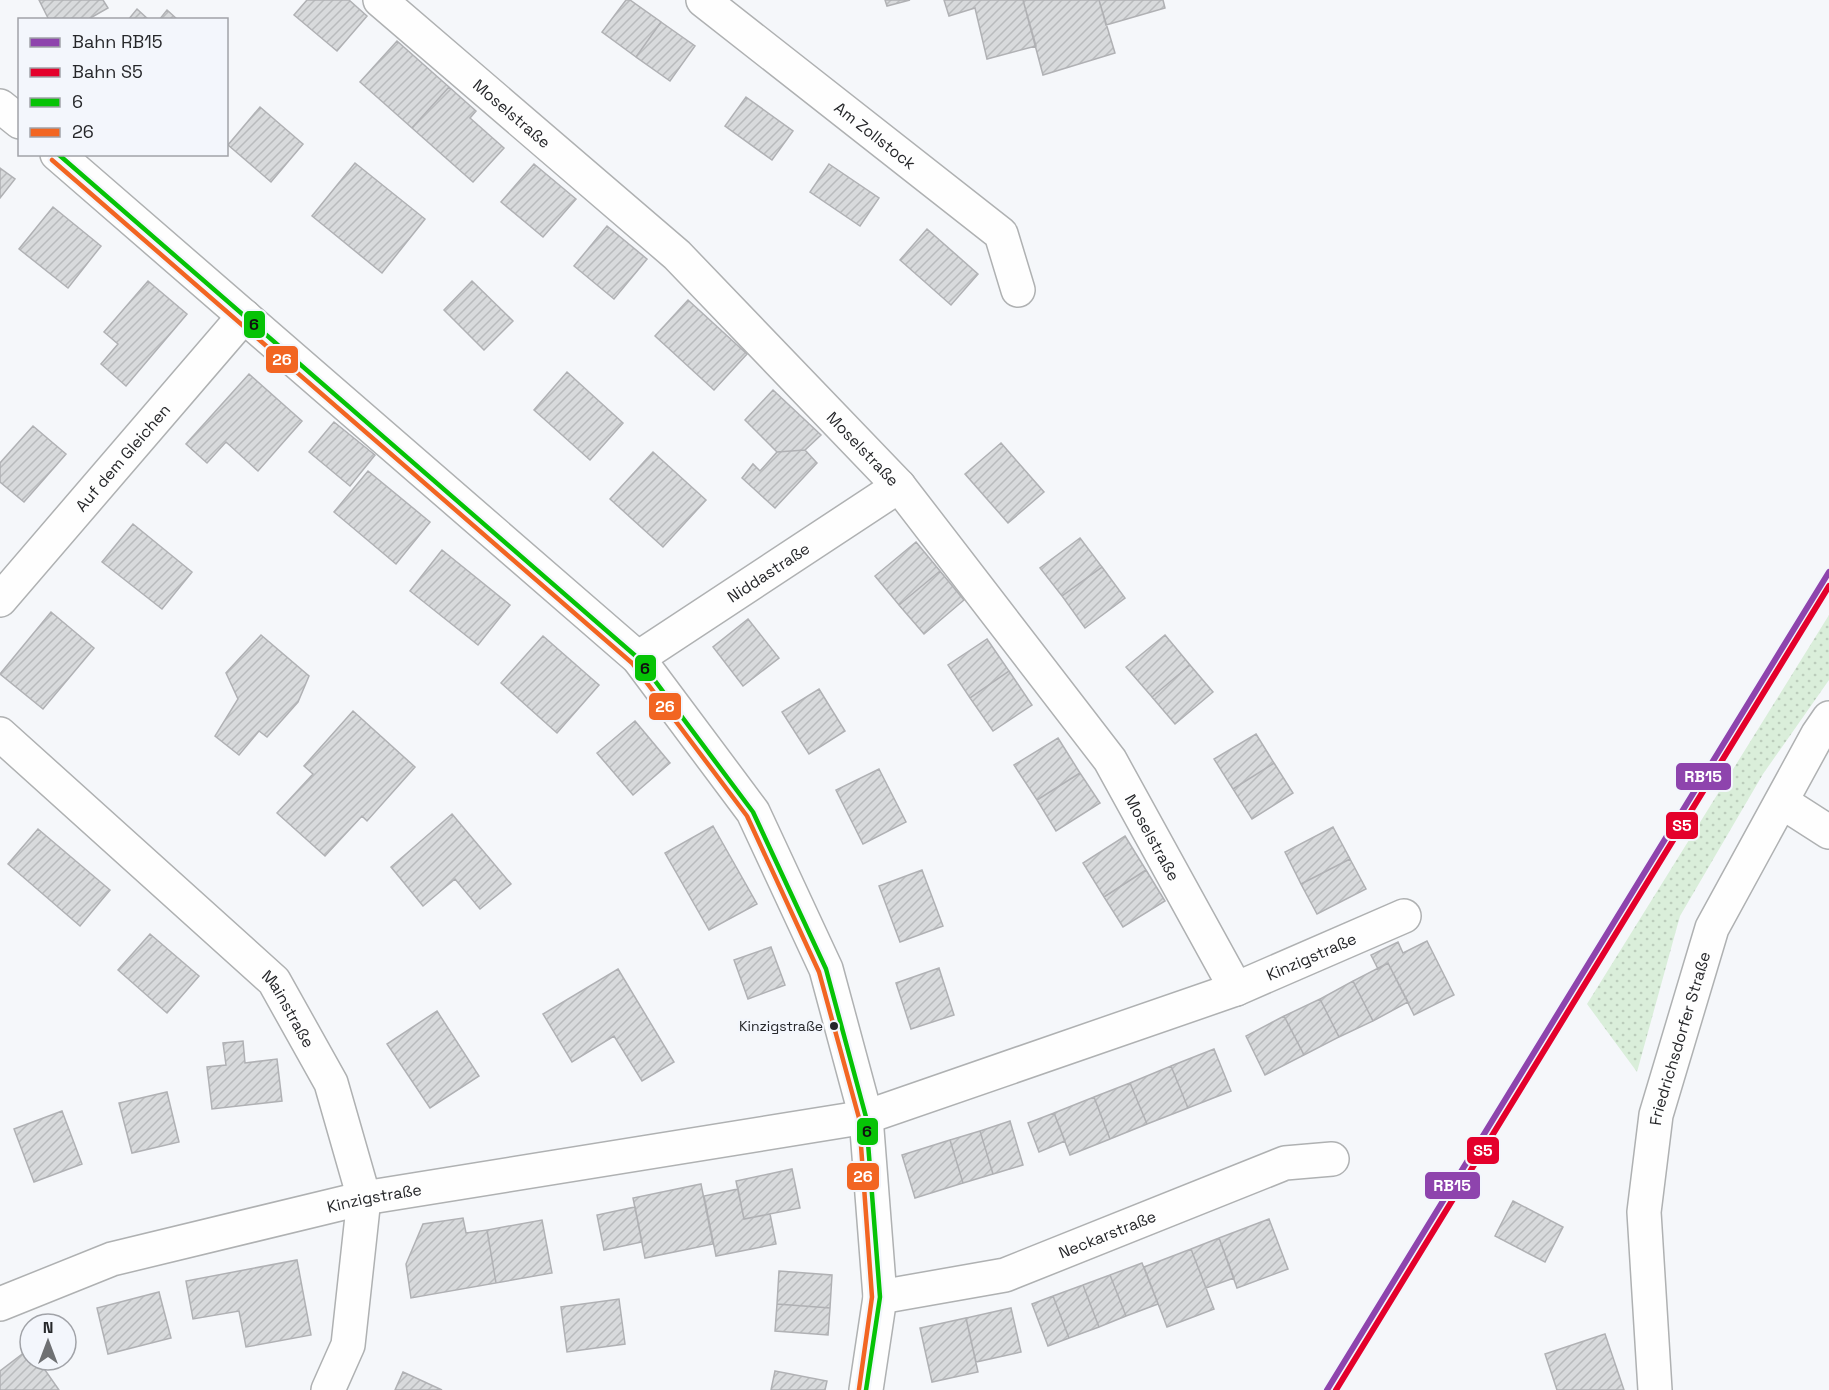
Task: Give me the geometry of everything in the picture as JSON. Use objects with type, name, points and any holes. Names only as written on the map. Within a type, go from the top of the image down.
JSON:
[{"type":"street","name":"Moselstraße","points":[[380,0],[677,255],[899,486],[1110,760],[1236,989]]},
{"type":"street","name":"Am Zollstock","points":[[703,0],[1001,234],[1018,290]]},
{"type":"street","points":[[0,106],[18,120]]},
{"type":"street","points":[[59,156],[638,658],[753,812],[826,969],[866,1117],[880,1297],[866,1390]]},
{"type":"street","name":"Auf dem Gleichen","points":[[0,600],[244,315]]},
{"type":"street","name":"Niddastraße","points":[[638,658],[899,486]]},
{"type":"street","name":"Friedrichsdorfer Straße","points":[[1655,1390],[1644,1212],[1656,1115],[1712,928],[1818,734],[1829,718]]},
{"type":"street","name":"Mainstraße","points":[[0,734],[274,981],[331,1083],[364,1198],[348,1345],[328,1390]]},
{"type":"street","points":[[1782,802],[1829,832]]},
{"type":"street","name":"Kinzigstraße","points":[[0,1304],[112,1259],[364,1198],[866,1117],[1236,989],[1404,916]]},
{"type":"street","name":"Neckarstraße","points":[[880,1297],[1005,1275],[1285,1163],[1332,1159]]},
{"type":"green space","points":[[1829,615],[1829,680],[1763,774],[1680,916],[1637,1072],[1587,1004]]},
{"type":"building","points":[[39,0],[103,0],[108,8],[90,18],[48,18]]},
{"type":"building","points":[[307,0],[349,0],[367,16],[337,51],[294,15]]},
{"type":"building","points":[[626,0],[630,0],[661,22],[636,57],[602,32]]},
{"type":"building","points":[[885,0],[910,0],[887,6]]},
{"type":"building","points":[[944,0],[1023,0],[1036,46],[987,59],[975,8],[949,16]]},
{"type":"building","points":[[1023,0],[1099,0],[1115,53],[1043,75]]},
{"type":"building","points":[[1099,0],[1163,0],[1165,8],[1106,25]]},
{"type":"building","points":[[137,9],[147,18],[130,18]]},
{"type":"building","points":[[167,10],[176,18],[161,18]]},
{"type":"building","points":[[661,22],[695,46],[670,81],[636,57]]},
{"type":"building","points":[[397,41],[449,87],[412,128],[360,82]]},
{"type":"building","points":[[449,87],[476,111],[470,118],[504,148],[473,182],[412,128]]},
{"type":"building","points":[[746,97],[793,131],[772,160],[725,126]]},
{"type":"building","points":[[260,107],[303,144],[271,182],[228,145]]},
{"type":"building","points":[[355,163],[425,219],[382,273],[312,216]]},
{"type":"building","points":[[534,164],[576,199],[543,237],[501,202]]},
{"type":"building","points":[[829,164],[879,198],[860,226],[810,192]]},
{"type":"building","points":[[0,168],[15,179],[0,198]]},
{"type":"building","points":[[53,207],[101,246],[68,288],[19,249]]},
{"type":"building","points":[[607,226],[647,259],[614,299],[574,266]]},
{"type":"building","points":[[927,229],[978,274],[951,305],[900,260]]},
{"type":"building","points":[[148,281],[187,314],[126,386],[101,364],[118,344],[104,332]]},
{"type":"building","points":[[472,281],[513,321],[484,350],[444,310]]},
{"type":"building","points":[[688,300],[747,354],[714,390],[655,336]]},
{"type":"building","points":[[567,372],[623,423],[590,460],[534,410]]},
{"type":"building","points":[[249,374],[302,421],[258,471],[226,442],[207,463],[186,444]]},
{"type":"building","points":[[773,390],[821,435],[805,450],[777,452],[745,420]]},
{"type":"building","points":[[334,422],[375,455],[350,486],[309,452]]},
{"type":"building","points":[[33,426],[66,454],[24,502],[0,482],[0,463]]},
{"type":"building","points":[[1001,443],[1044,492],[1008,523],[965,474]]},
{"type":"building","points":[[805,450],[817,463],[775,508],[742,478],[753,464],[760,471],[777,452]]},
{"type":"building","points":[[653,452],[706,500],[663,547],[610,499]]},
{"type":"building","points":[[368,471],[430,522],[396,564],[334,512]]},
{"type":"building","points":[[133,524],[192,572],[162,609],[102,562]]},
{"type":"building","points":[[1080,538],[1102,567],[1062,596],[1040,568]]},
{"type":"building","points":[[916,542],[940,571],[899,605],[875,576]]},
{"type":"building","points":[[442,550],[510,605],[478,645],[410,591]]},
{"type":"building","points":[[1102,567],[1125,598],[1085,628],[1062,596]]},
{"type":"building","points":[[940,571],[964,600],[924,634],[899,605]]},
{"type":"building","points":[[51,612],[94,648],[43,709],[0,674]]},
{"type":"building","points":[[748,619],[779,658],[743,686],[713,647]]},
{"type":"building","points":[[261,635],[309,676],[298,702],[267,737],[259,731],[239,755],[215,736],[238,699],[226,673]]},
{"type":"building","points":[[1165,635],[1190,665],[1152,697],[1126,667]]},
{"type":"building","points":[[543,636],[599,685],[557,733],[501,683]]},
{"type":"building","points":[[987,639],[1009,671],[970,698],[948,665]]},
{"type":"building","points":[[1190,665],[1213,692],[1175,724],[1152,697]]},
{"type":"building","points":[[1009,671],[1032,705],[993,731],[970,698]]},
{"type":"building","points":[[819,689],[845,731],[809,754],[782,712]]},
{"type":"building","points":[[353,711],[415,767],[367,821],[362,816],[325,856],[277,813],[313,774],[304,766]]},
{"type":"building","points":[[635,721],[670,763],[633,795],[597,753]]},
{"type":"building","points":[[1256,734],[1274,763],[1233,789],[1214,759]]},
{"type":"building","points":[[1058,738],[1080,773],[1037,800],[1014,765]]},
{"type":"building","points":[[1274,763],[1293,793],[1252,819],[1233,789]]},
{"type":"building","points":[[879,769],[906,822],[863,844],[836,790]]},
{"type":"building","points":[[1080,773],[1100,803],[1056,831],[1037,800]]},
{"type":"building","points":[[452,814],[511,884],[480,909],[455,879],[423,906],[391,867]]},
{"type":"building","points":[[713,826],[757,904],[709,930],[665,853]]},
{"type":"building","points":[[1333,827],[1350,859],[1301,884],[1285,852]]},
{"type":"building","points":[[38,829],[110,890],[80,926],[8,864]]},
{"type":"building","points":[[1125,836],[1146,870],[1104,897],[1083,863]]},
{"type":"building","points":[[1350,859],[1366,889],[1317,914],[1301,884]]},
{"type":"building","points":[[922,870],[943,926],[900,942],[879,886]]},
{"type":"building","points":[[1146,870],[1165,901],[1123,927],[1104,897]]},
{"type":"building","points":[[150,934],[199,976],[167,1013],[118,970]]},
{"type":"building","points":[[1427,941],[1454,995],[1414,1015],[1388,963],[1378,969],[1371,955],[1398,942],[1403,953]]},
{"type":"building","points":[[771,947],[785,985],[748,999],[734,960]]},
{"type":"building","points":[[1388,963],[1408,1002],[1373,1021],[1353,981]]},
{"type":"building","points":[[939,968],[954,1015],[911,1029],[896,983]]},
{"type":"building","points":[[618,969],[674,1062],[642,1081],[614,1036],[572,1062],[543,1014]]},
{"type":"building","points":[[1353,981],[1373,1021],[1339,1037],[1320,999]]},
{"type":"building","points":[[1320,999],[1339,1037],[1304,1055],[1284,1016]]},
{"type":"building","points":[[437,1011],[479,1076],[430,1108],[387,1044]]},
{"type":"building","points":[[1284,1016],[1304,1055],[1265,1075],[1246,1036]]},
{"type":"building","points":[[243,1041],[245,1063],[277,1059],[282,1101],[212,1109],[207,1067],[226,1065],[223,1043]]},
{"type":"building","points":[[1214,1049],[1231,1091],[1188,1108],[1171,1066]]},
{"type":"building","points":[[1171,1066],[1188,1108],[1147,1124],[1130,1083]]},
{"type":"building","points":[[1130,1083],[1147,1124],[1110,1139],[1094,1097]]},
{"type":"building","points":[[167,1092],[179,1142],[132,1153],[119,1103]]},
{"type":"building","points":[[1094,1097],[1110,1139],[1070,1155],[1054,1113]]},
{"type":"building","points":[[62,1111],[82,1164],[34,1182],[14,1129]]},
{"type":"building","points":[[1054,1113],[1065,1141],[1039,1152],[1028,1123]]},
{"type":"building","points":[[1010,1121],[1023,1165],[993,1174],[980,1131]]},
{"type":"building","points":[[980,1131],[993,1174],[963,1183],[950,1140]]},
{"type":"building","points":[[950,1140],[963,1183],[915,1198],[902,1155]]},
{"type":"building","points":[[792,1169],[800,1208],[744,1219],[736,1181]]},
{"type":"building","points":[[701,1184],[713,1244],[645,1258],[633,1198]]},
{"type":"building","points":[[738,1189],[744,1219],[770,1214],[776,1244],[716,1256],[704,1196]]},
{"type":"building","points":[[1513,1201],[1563,1227],[1545,1262],[1495,1236]]},
{"type":"building","points":[[635,1207],[642,1242],[604,1250],[597,1215]]},
{"type":"building","points":[[463,1218],[466,1233],[487,1230],[496,1283],[411,1298],[406,1264],[423,1224]]},
{"type":"building","points":[[1269,1219],[1288,1269],[1237,1288],[1219,1238]]},
{"type":"building","points":[[542,1220],[552,1273],[496,1283],[487,1230]]},
{"type":"building","points":[[1219,1238],[1234,1278],[1206,1288],[1191,1249]]},
{"type":"building","points":[[1191,1249],[1214,1309],[1167,1327],[1144,1267]]},
{"type":"building","points":[[297,1260],[311,1335],[246,1347],[239,1311],[193,1319],[186,1281]]},
{"type":"building","points":[[1142,1263],[1158,1304],[1126,1316],[1110,1275]]},
{"type":"building","points":[[779,1271],[832,1275],[830,1308],[777,1304]]},
{"type":"building","points":[[1110,1275],[1126,1316],[1099,1327],[1083,1285]]},
{"type":"building","points":[[1083,1285],[1099,1327],[1069,1338],[1053,1296]]},
{"type":"building","points":[[159,1292],[171,1338],[108,1354],[97,1308]]},
{"type":"building","points":[[1053,1296],[1069,1338],[1048,1346],[1032,1304]]},
{"type":"building","points":[[619,1299],[625,1344],[567,1352],[561,1307]]},
{"type":"building","points":[[777,1304],[830,1308],[828,1335],[775,1331]]},
{"type":"building","points":[[1011,1308],[1021,1352],[976,1362],[966,1318]]},
{"type":"building","points":[[966,1318],[978,1372],[932,1382],[920,1328]]},
{"type":"building","points":[[1605,1334],[1624,1390],[1557,1390],[1545,1354]]},
{"type":"building","points":[[18,1357],[18,1372],[46,1372],[59,1390],[0,1390],[0,1371]]},
{"type":"building","points":[[775,1371],[827,1381],[825,1390],[771,1390]]},
{"type":"building","points":[[403,1372],[442,1390],[395,1390]]},
{"type":"rail line","name":"RB15","points":[[1327,1390],[1829,572]]},
{"type":"rail line","name":"S5","points":[[1336,1390],[1829,586]]},
{"type":"transit line","name":"6","points":[[60,156],[638,658],[753,812],[826,969],[866,1117],[880,1297],[866,1390]]},
{"type":"transit line","name":"26","points":[[52,160],[632,663],[747,816],[819,972],[859,1118],[872,1297],[859,1389]]},
{"type":"place","name":"Kinzigstraße","points":[[834,1026]]}]
